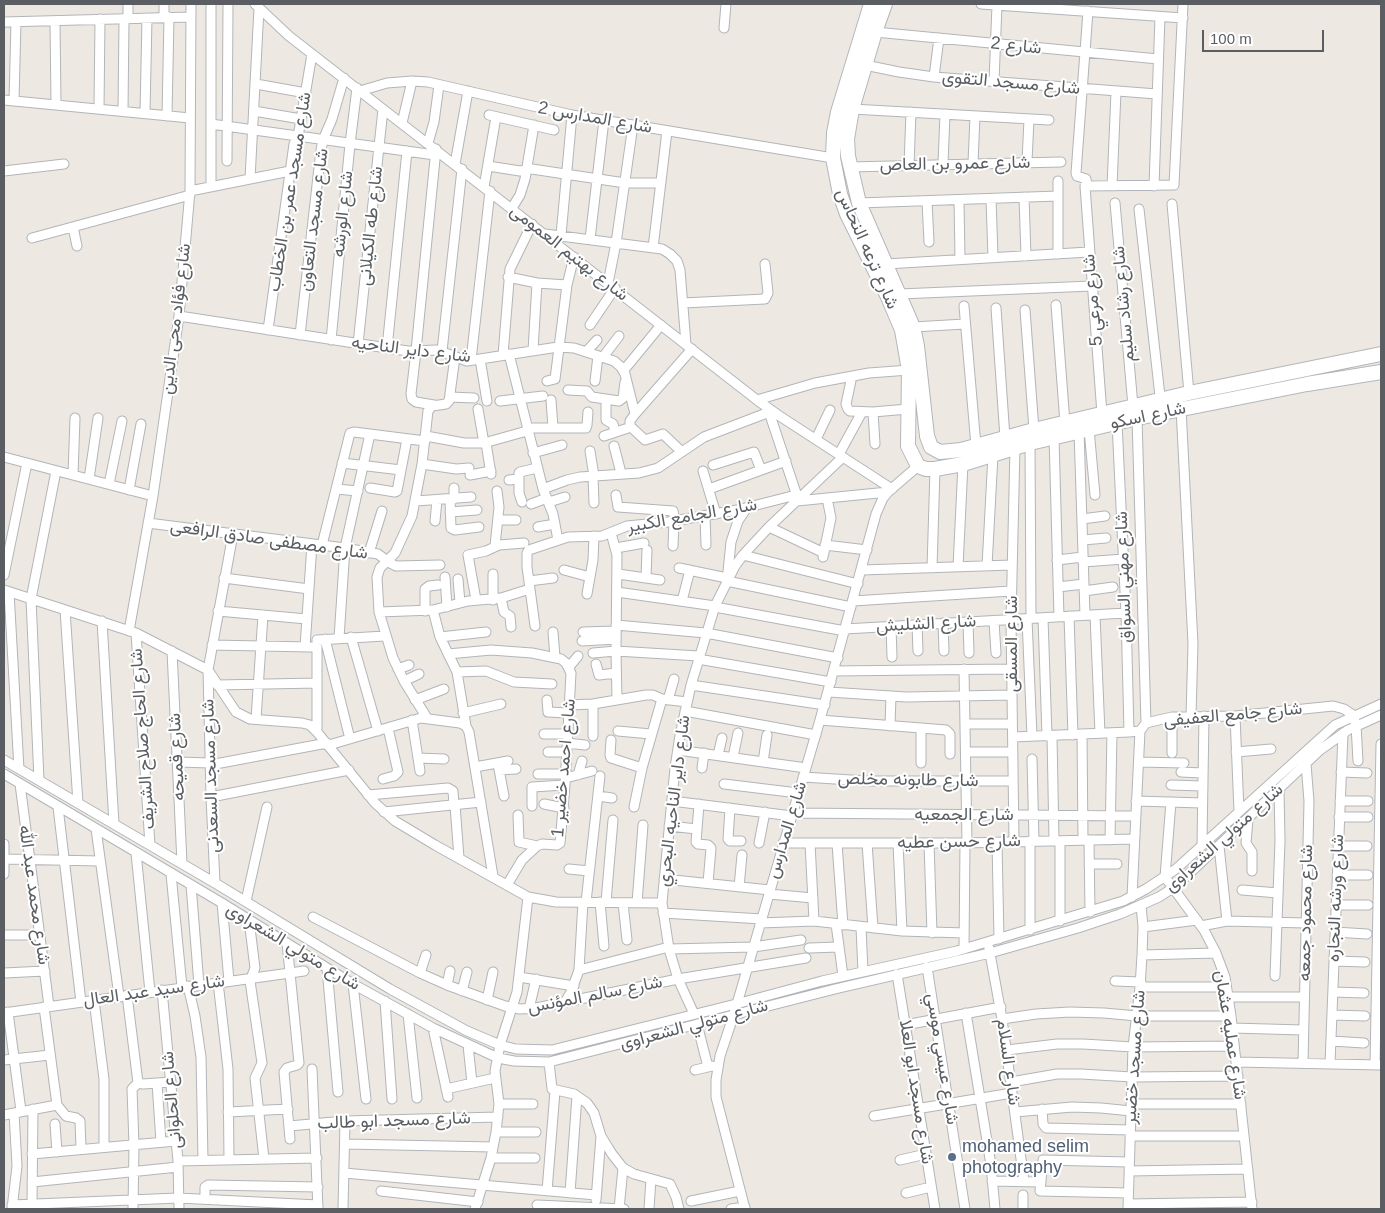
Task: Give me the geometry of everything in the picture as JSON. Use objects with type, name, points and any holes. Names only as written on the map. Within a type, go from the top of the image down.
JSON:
[{"type":"main road","name":"شارع ترعه النحاس","points":[[871,4],[838,112],[834,133],[833,158],[840,194],[847,214],[902,330],[909,370],[908,446],[918,466]]},
{"type":"main road","name":"شارع ترعه النحاس","points":[[884,4],[852,109],[847,139],[849,167],[857,196],[913,328],[917,346],[927,436],[932,447],[940,452]]},
{"type":"main road","points":[[840,194],[857,196]]},
{"type":"main road","name":"شارع اسكو","points":[[940,452],[1010,442],[1032,436],[1065,422],[1102,414],[1135,412],[1161,406],[1189,393],[1381,354]]},
{"type":"main road","name":"شارع اسكو","points":[[1161,406],[1181,408],[1381,372]]},
{"type":"main road","name":"شارع اسكو","points":[[1032,436],[1054,437],[1117,422],[1135,412]]},
{"type":"main road","name":"شارع اسكو","points":[[918,466],[926,469],[935,469],[964,464],[993,455],[1010,442]]},
{"type":"street","points":[[123,111],[128,4]]},
{"type":"street","points":[[164,4],[167,18],[167,116]]},
{"type":"street","name":"شارع فؤاد محى الدين","points":[[132,632],[179,316],[190,193],[191,4]]},
{"type":"street","points":[[210,187],[211,4]]},
{"type":"street","points":[[227,161],[228,4]]},
{"type":"street","points":[[724,28],[726,4]]},
{"type":"street","points":[[981,4],[1183,18]]},
{"type":"street","points":[[1088,12],[1077,176],[1085,178],[1086,186],[1174,185],[1183,4]]},
{"type":"street","points":[[994,82],[997,5]]},
{"type":"street","points":[[250,179],[256,84],[257,6]]},
{"type":"street","name":"شارع بهتيم العمومى","points":[[257,6],[289,36],[428,143],[435,152],[459,167],[771,411],[841,455],[890,490]]},
{"type":"street","points":[[4,22],[190,17]]},
{"type":"street","points":[[1154,186],[1160,17]]},
{"type":"street","points":[[145,114],[147,18]]},
{"type":"street","points":[[99,109],[100,19]]},
{"type":"street","points":[[55,21],[56,105]]},
{"type":"street","points":[[14,101],[16,22]]},
{"type":"street","name":"شارع 2","points":[[874,32],[1158,59]]},
{"type":"street","points":[[934,77],[939,38]]},
{"type":"street","name":"شارع مسجد عمر بن الخطاب","points":[[268,330],[294,144],[298,137],[312,54]]},
{"type":"street","name":"شارع مسجد التقوى","points":[[865,65],[934,77],[1157,94]]},
{"type":"street","name":"شارع مسجد التعاون","points":[[300,335],[316,179],[323,140],[332,119],[344,78]]},
{"type":"street","points":[[402,123],[412,81]]},
{"type":"street","name":"شارع المدارس 2","points":[[358,90],[387,83],[412,81],[468,91],[572,115],[833,158]]},
{"type":"street","points":[[256,84],[306,93]]},
{"type":"street","points":[[428,143],[434,122],[439,85]]},
{"type":"street","name":"شارع الورشه","points":[[331,340],[350,144],[358,90]]},
{"type":"street","points":[[442,351],[468,91]]},
{"type":"street","points":[[1112,186],[1116,92]]},
{"type":"street","points":[[4,100],[190,118]]},
{"type":"street","name":"شارع طه الكيلانى","points":[[358,344],[383,109]]},
{"type":"street","points":[[852,109],[1048,120]]},
{"type":"street","points":[[254,111],[301,119]]},
{"type":"street","points":[[909,165],[911,112]]},
{"type":"street","points":[[943,164],[944,114]]},
{"type":"street","points":[[561,236],[572,115]]},
{"type":"street","points":[[487,401],[476,360],[488,166],[493,116],[554,130]]},
{"type":"street","points":[[973,163],[975,116]]},
{"type":"street","points":[[1027,162],[1030,119]]},
{"type":"street","points":[[590,239],[604,120]]},
{"type":"street","points":[[211,124],[380,148],[435,152],[411,396],[416,402],[434,405],[446,404],[449,401],[456,357]]},
{"type":"street","points":[[590,324],[611,286],[633,125]]},
{"type":"street","points":[[512,208],[520,195],[527,170],[534,126]]},
{"type":"street","points":[[653,248],[667,131]]},
{"type":"street","points":[[387,348],[407,151]]},
{"type":"street","name":"شارع عمرو بن العاص","points":[[849,167],[1061,162]]},
{"type":"street","points":[[4,171],[64,164]]},
{"type":"street","points":[[488,166],[625,183],[661,183]]},
{"type":"street","points":[[32,238],[210,187],[290,171]]},
{"type":"street","points":[[1058,181],[1058,254]]},
{"type":"street","name":"شارع مرعي 5","points":[[1086,186],[1089,252],[1102,414]]},
{"type":"street","points":[[857,196],[927,201],[1058,196]]},
{"type":"street","points":[[1024,198],[1026,256]]},
{"type":"street","points":[[991,199],[993,257]]},
{"type":"street","points":[[959,200],[960,259]]},
{"type":"street","points":[[927,201],[929,242]]},
{"type":"street","name":"شارع رشاد سليم","points":[[1114,203],[1135,412],[1143,727],[1136,801],[1132,897]]},
{"type":"street","points":[[1172,204],[1189,393]]},
{"type":"street","points":[[1139,209],[1161,406]]},
{"type":"street","points":[[532,224],[512,263],[508,277],[506,355],[520,398],[537,468],[555,524],[558,540]]},
{"type":"street","points":[[73,227],[77,246]]},
{"type":"street","points":[[545,234],[662,249],[677,261],[680,270],[689,346],[635,414],[630,422],[630,428]]},
{"type":"street","points":[[886,264],[1089,252]]},
{"type":"street","points":[[547,381],[555,379],[567,285],[574,257]]},
{"type":"street","points":[[683,303],[765,299],[768,293],[765,264]]},
{"type":"street","points":[[508,277],[537,283],[567,285]]},
{"type":"street","points":[[533,350],[537,283]]},
{"type":"street","points":[[899,294],[1092,286]]},
{"type":"street","points":[[1056,305],[1065,422]]},
{"type":"street","points":[[964,306],[976,446]]},
{"type":"street","name":"شارع المسقى","points":[[996,308],[1010,442],[1012,565],[1010,620],[1014,841]]},
{"type":"street","points":[[1025,310],[1032,436],[1029,618],[1032,736]]},
{"type":"street","name":"شارع داير الناحيه","points":[[179,316],[387,348],[442,351],[463,360],[476,360],[533,350],[568,347],[614,361],[625,374]]},
{"type":"street","points":[[913,328],[965,324]]},
{"type":"street","points":[[568,390],[588,392],[593,398],[618,401],[622,399],[625,374],[661,325]]},
{"type":"street","points":[[595,380],[600,357],[619,336]]},
{"type":"street","points":[[586,352],[597,340]]},
{"type":"street","points":[[757,400],[800,387],[852,376],[909,370]]},
{"type":"street","points":[[625,374],[635,414]]},
{"type":"street","points":[[852,376],[846,407],[850,411],[873,412],[908,409]]},
{"type":"street","points":[[450,397],[474,398]]},
{"type":"street","points":[[500,402],[520,398],[547,398],[553,428]]},
{"type":"street","points":[[606,399],[606,420],[612,424],[615,432]]},
{"type":"street","points":[[427,718],[404,681],[385,636],[379,612],[377,589],[380,568],[395,553],[408,528],[416,501],[426,439],[428,411],[434,405]]},
{"type":"street","points":[[1181,408],[1194,644],[1191,716]]},
{"type":"street","points":[[422,464],[470,472],[491,472],[478,409]]},
{"type":"street","points":[[816,439],[830,410]]},
{"type":"street","points":[[537,468],[520,472],[519,493],[527,503],[546,496],[567,480],[621,473],[639,473],[658,468],[704,437],[771,411],[797,499]]},
{"type":"street","points":[[322,545],[349,435],[354,432],[407,439],[485,443],[527,429],[586,428],[588,426],[588,412]]},
{"type":"street","name":"شارع داير الناحيه البحري","points":[[694,1014],[678,979],[669,948],[662,903],[678,750],[691,685],[715,606],[727,579],[744,555],[769,527],[841,455],[862,412]]},
{"type":"street","points":[[873,412],[875,444]]},
{"type":"street","points":[[72,475],[75,418]]},
{"type":"street","points":[[89,479],[98,418]]},
{"type":"street","points":[[109,484],[122,422]]},
{"type":"street","name":"شارع مهني السواق","points":[[1117,422],[1124,559],[1129,732]]},
{"type":"street","points":[[129,490],[141,424]]},
{"type":"street","points":[[604,436],[630,428],[633,428],[645,440],[663,434],[682,452]]},
{"type":"street","points":[[1084,430],[1095,495]]},
{"type":"street","points":[[1084,430],[1082,540],[1085,615]]},
{"type":"street","points":[[340,638],[345,548],[370,434]]},
{"type":"street","points":[[1054,437],[1059,617]]},
{"type":"street","points":[[370,488],[396,492],[407,439]]},
{"type":"street","points":[[533,453],[562,445]]},
{"type":"street","points":[[614,446],[621,473]]},
{"type":"street","points":[[590,451],[594,476],[594,503]]},
{"type":"street","points":[[713,465],[754,452],[761,470]]},
{"type":"street","points":[[987,566],[993,455]]},
{"type":"street","points":[[4,458],[153,496]]},
{"type":"street","points":[[709,488],[786,462]]},
{"type":"street","points":[[4,575],[27,463]]},
{"type":"street","points":[[342,463],[401,470]]},
{"type":"street","points":[[958,567],[964,464]]},
{"type":"street","name":"شارع المدارس","points":[[745,1208],[716,1097],[718,1064],[829,692],[879,506],[890,490],[918,466]]},
{"type":"street","points":[[932,568],[935,469]]},
{"type":"street","points":[[39,780],[31,599],[56,471]]},
{"type":"street","points":[[703,471],[716,514]]},
{"type":"street","points":[[509,480],[519,479]]},
{"type":"street","points":[[454,488],[450,512],[450,527],[452,529],[479,527]]},
{"type":"street","points":[[336,489],[358,491]]},
{"type":"street","name":"شارع الجامع الكبير","points":[[529,585],[528,551],[568,537],[594,536],[611,533],[627,526],[675,521],[797,499],[827,498],[890,490]]},
{"type":"street","points":[[495,546],[499,507],[497,491]]},
{"type":"street","points":[[616,495],[618,507],[673,511],[675,521],[673,546]]},
{"type":"street","points":[[546,496],[565,497]]},
{"type":"street","points":[[416,501],[471,497]]},
{"type":"street","points":[[824,552],[831,518],[827,498]]},
{"type":"street","points":[[435,521],[437,500]]},
{"type":"street","points":[[727,579],[733,533],[746,509]]},
{"type":"street","points":[[450,512],[477,510]]},
{"type":"street","points":[[369,553],[382,511]]},
{"type":"street","points":[[705,516],[706,545]]},
{"type":"street","points":[[1082,519],[1105,516]]},
{"type":"street","points":[[498,520],[516,520]]},
{"type":"street","name":"شارع مصطفى صادق الرافعى","points":[[148,523],[345,548],[380,555],[394,565],[440,565]]},
{"type":"street","points":[[538,527],[555,524]]},
{"type":"street","points":[[769,527],[824,552],[867,550]]},
{"type":"street","points":[[611,533],[616,548],[618,574],[616,632],[617,700]]},
{"type":"street","name":"شارع مسجد السعدنى","points":[[216,882],[211,797],[208,670],[232,534]]},
{"type":"street","points":[[587,594],[594,536]]},
{"type":"street","points":[[1082,540],[1106,538]]},
{"type":"street","points":[[476,600],[468,556],[503,544],[524,543]]},
{"type":"street","points":[[305,647],[312,544]]},
{"type":"street","points":[[616,548],[645,547],[646,578]]},
{"type":"street","points":[[744,555],[858,584]]},
{"type":"street","points":[[1057,560],[1124,559]]},
{"type":"street","points":[[862,570],[1012,565]]},
{"type":"street","points":[[679,568],[852,604],[1011,591]]},
{"type":"street","points":[[564,570],[590,577]]},
{"type":"street","points":[[682,601],[690,570]]},
{"type":"street","points":[[493,574],[497,599],[504,612],[510,616],[511,627]]},
{"type":"street","points":[[618,574],[660,580]]},
{"type":"street","points":[[445,576],[447,607]]},
{"type":"street","points":[[224,578],[309,589]]},
{"type":"street","points":[[379,612],[429,610],[476,600],[497,599],[516,593],[529,585],[553,578]]},
{"type":"street","points":[[458,579],[460,603]]},
{"type":"street","points":[[514,583],[516,593]]},
{"type":"street","points":[[438,585],[429,586],[425,589],[429,610],[457,672],[493,876]]},
{"type":"street","points":[[529,585],[535,626]]},
{"type":"street","points":[[1058,587],[1113,588]]},
{"type":"street","points":[[20,769],[6,591],[102,621],[132,632],[172,651],[208,670],[236,712],[243,716],[306,724],[318,732],[368,795],[395,821],[528,897],[556,902],[662,903]]},
{"type":"street","name":"شارع الشليش","points":[[617,592],[715,606],[845,630],[1126,613]]},
{"type":"street","points":[[65,610],[78,803]]},
{"type":"street","points":[[218,612],[307,619]]},
{"type":"street","points":[[256,719],[263,615]]},
{"type":"street","points":[[1095,615],[1100,734]]},
{"type":"street","points":[[1069,616],[1083,816],[1089,864],[1090,912]]},
{"type":"street","points":[[1043,618],[1060,921]]},
{"type":"street","points":[[994,620],[996,653]]},
{"type":"street","points":[[102,621],[114,824]]},
{"type":"street","points":[[968,622],[969,653]]},
{"type":"street","points":[[943,624],[944,651]]},
{"type":"street","points":[[917,625],[918,651]]},
{"type":"street","points":[[891,626],[892,657]]},
{"type":"street","name":"شارع الحاج صلاح الشريف","points":[[132,632],[150,845]]},
{"type":"street","points":[[440,637],[486,632]]},
{"type":"street","points":[[553,632],[555,657]]},
{"type":"street","points":[[582,637],[616,632],[706,633],[838,658]]},
{"type":"street","points":[[318,732],[317,640],[385,636]]},
{"type":"street","points":[[351,637],[378,731]]},
{"type":"street","points":[[324,639],[350,739]]},
{"type":"street","points":[[212,645],[316,648]]},
{"type":"street","points":[[448,654],[491,650],[532,653],[555,657],[566,663],[569,668],[578,656]]},
{"type":"street","name":"شارع قميحه","points":[[172,651],[182,863]]},
{"type":"street","points":[[593,652],[699,657],[831,682]]},
{"type":"street","points":[[596,664],[599,675],[616,673]]},
{"type":"street","points":[[398,669],[409,665]]},
{"type":"street","name":"شارع احمد خضير 1","points":[[507,884],[522,860],[537,846],[542,844],[560,844],[566,779],[571,679],[569,668]]},
{"type":"street","points":[[964,669],[967,781],[964,949]]},
{"type":"street","points":[[834,671],[1011,669]]},
{"type":"street","points":[[457,672],[486,671],[514,682],[552,684]]},
{"type":"street","points":[[404,681],[419,674]]},
{"type":"street","points":[[634,807],[651,734],[674,679]]},
{"type":"street","points":[[217,685],[317,683]]},
{"type":"street","points":[[691,685],[825,705]]},
{"type":"street","points":[[415,700],[444,690]]},
{"type":"street","points":[[829,692],[891,696],[1012,695]]},
{"type":"street","points":[[547,700],[548,712],[653,695],[686,706],[816,735]]},
{"type":"street","points":[[890,726],[891,696]]},
{"type":"street","points":[[463,713],[501,704]]},
{"type":"street","points":[[593,704],[593,736]]},
{"type":"street","name":"شارع متولي الشعراوى","points":[[4,760],[216,882],[390,989],[467,1031],[500,1045],[552,1050],[843,976],[964,949],[1090,912],[1132,897],[1166,877],[1335,724],[1381,704]]},
{"type":"street","name":"شارع جامع العفيفى","points":[[1012,737],[1129,732],[1172,717],[1235,716],[1333,706],[1344,709],[1353,715]]},
{"type":"street","points":[[1353,715],[1356,726],[1358,761]]},
{"type":"street","name":"شارع متولي الشعراوى","points":[[4,774],[222,903],[353,984],[433,1028],[498,1058],[514,1061],[549,1062],[734,1014],[990,953],[1087,926],[1141,905],[1173,888],[1324,746],[1343,733],[1381,715]]},
{"type":"street","points":[[1202,844],[1204,716]]},
{"type":"street","points":[[1235,716],[1239,810]]},
{"type":"street","points":[[1172,717],[1172,753]]},
{"type":"street","points":[[178,762],[210,764],[328,744],[412,720],[427,718],[466,726]]},
{"type":"street","points":[[412,720],[420,771]]},
{"type":"street","points":[[820,720],[948,731],[950,754]]},
{"type":"street","points":[[966,724],[1012,724]]},
{"type":"street","points":[[382,779],[396,775],[398,770],[388,728]]},
{"type":"street","points":[[921,728],[921,763]]},
{"type":"street","points":[[618,731],[651,734]]},
{"type":"street","points":[[733,758],[738,733]]},
{"type":"street","points":[[1110,840],[1112,733]]},
{"type":"street","name":"شارع ورشه النجاره","points":[[1330,1064],[1343,733]]},
{"type":"street","points":[[544,734],[567,743],[585,745]]},
{"type":"street","points":[[763,762],[767,735]]},
{"type":"street","points":[[718,755],[722,738]]},
{"type":"street","points":[[611,740],[611,758],[642,768]]},
{"type":"street","points":[[548,752],[567,743]]},
{"type":"street","points":[[1236,1062],[1378,1065],[1381,744]]},
{"type":"street","points":[[1236,752],[1271,749]]},
{"type":"street","name":"شارع طابونه مخلص","points":[[678,750],[763,762],[805,772],[867,781],[1013,781]]},
{"type":"street","points":[[966,752],[1013,752]]},
{"type":"street","points":[[702,768],[704,753]]},
{"type":"street","points":[[418,758],[444,759]]},
{"type":"street","points":[[1030,930],[1033,815],[1032,759]]},
{"type":"street","points":[[498,767],[508,761]]},
{"type":"street","points":[[578,775],[582,761]]},
{"type":"street","points":[[1140,762],[1183,768],[1202,773]]},
{"type":"street","name":"شارع محمود جمعه","points":[[1303,1063],[1309,800],[1306,764]]},
{"type":"street","points":[[475,767],[516,769]]},
{"type":"street","points":[[498,767],[504,796]]},
{"type":"street","points":[[211,797],[349,770]]},
{"type":"street","points":[[532,806],[532,787],[566,779],[584,772],[596,774],[598,796],[584,902],[580,970],[565,1002]]},
{"type":"street","points":[[1341,772],[1367,773]]},
{"type":"street","points":[[538,774],[566,779]]},
{"type":"street","name":"شارع محمد عبد الله","points":[[20,784],[40,935],[50,1055],[57,1105]]},
{"type":"street","points":[[724,784],[798,793]]},
{"type":"street","points":[[1171,785],[1202,786]]},
{"type":"street","points":[[368,795],[449,788],[453,792],[458,858]]},
{"type":"street","points":[[1275,976],[1280,841],[1279,789]]},
{"type":"street","points":[[598,796],[612,798]]},
{"type":"street","points":[[1340,800],[1368,801]]},
{"type":"street","name":"شارع الجمعيه","points":[[672,801],[792,814],[1136,816]]},
{"type":"street","points":[[1136,801],[1202,803]]},
{"type":"street","points":[[384,812],[481,802]]},
{"type":"street","points":[[1166,877],[1171,802]]},
{"type":"street","points":[[544,804],[564,808]]},
{"type":"street","points":[[699,804],[696,842],[708,845],[711,848],[708,884]]},
{"type":"street","points":[[58,807],[81,1002]]},
{"type":"street","points":[[246,901],[267,807]]},
{"type":"street","points":[[730,808],[728,839],[730,841],[741,841]]},
{"type":"street","points":[[759,843],[765,812]]},
{"type":"street","points":[[518,815],[520,842],[537,846]]},
{"type":"street","points":[[1339,817],[1368,817]]},
{"type":"street","points":[[1248,819],[1246,843],[1252,852],[1252,871]]},
{"type":"street","points":[[604,946],[603,902],[612,820]]},
{"type":"street","points":[[638,903],[642,825]]},
{"type":"street","points":[[669,826],[697,829]]},
{"type":"street","points":[[96,828],[138,1083]]},
{"type":"street","name":"شارع حسن عطيه","points":[[783,843],[966,843],[1134,839]]},
{"type":"street","points":[[997,842],[999,939]]},
{"type":"street","points":[[810,843],[814,921]]},
{"type":"street","points":[[867,843],[873,928]]},
{"type":"street","points":[[898,843],[902,931]]},
{"type":"street","points":[[929,843],[932,933]]},
{"type":"street","points":[[4,844],[4,874]]},
{"type":"street","points":[[837,844],[839,947],[843,976]]},
{"type":"street","points":[[1219,846],[1227,921]]},
{"type":"street","points":[[1338,846],[1368,846]]},
{"type":"street","points":[[136,852],[150,992]]},
{"type":"street","points":[[739,887],[742,855]]},
{"type":"street","points":[[4,859],[100,861]]},
{"type":"street","points":[[1089,864],[1117,864]]},
{"type":"street","points":[[569,870],[589,871]]},
{"type":"street","points":[[171,874],[185,987],[195,1016],[201,1057],[203,1160]]},
{"type":"street","points":[[1337,875],[1368,875]]},
{"type":"street","name":"شارع عمليه عثمان","points":[[1166,877],[1199,923],[1216,953],[1225,977],[1252,1206]]},
{"type":"street","points":[[664,879],[739,887],[813,898]]},
{"type":"street","points":[[191,885],[199,985]]},
{"type":"street","points":[[1242,890],[1278,893]]},
{"type":"street","points":[[381,1191],[476,1206],[491,1158],[496,1132],[499,1104],[495,1078],[500,1045],[513,1009],[519,977],[528,897]]},
{"type":"street","points":[[222,903],[229,980]]},
{"type":"street","points":[[623,903],[627,940]]},
{"type":"street","name":"شارع مسجد خضير","points":[[1128,1207],[1132,1077],[1142,955],[1143,926],[1141,905]]},
{"type":"street","points":[[1336,905],[1368,905]]},
{"type":"street","points":[[663,913],[761,921],[814,921],[932,933],[964,933]]},
{"type":"street","name":"شارع سالم المؤنس","points":[[312,917],[420,973],[462,991],[513,1009],[530,1009],[678,979],[806,958]]},
{"type":"street","points":[[249,920],[255,968],[250,978],[262,1063],[254,1078],[264,1159]]},
{"type":"street","points":[[1143,926],[1227,921],[1306,922]]},
{"type":"street","points":[[861,927],[862,972]]},
{"type":"street","points":[[1335,932],[1367,934]]},
{"type":"street","points":[[4,935],[40,935]]},
{"type":"street","points":[[580,970],[669,948],[753,947],[801,940]]},
{"type":"street","name":"شارع السلام","points":[[988,942],[1001,1007],[1024,1182]]},
{"type":"street","points":[[287,943],[298,1064],[286,1068],[284,1072],[290,1139]]},
{"type":"street","points":[[810,948],[839,947]]},
{"type":"street","points":[[1142,955],[1216,953]]},
{"type":"street","points":[[420,973],[426,954]]},
{"type":"street","points":[[1334,961],[1365,962]]},
{"type":"street","name":"شارع عيسي موسي","points":[[927,967],[965,1209]]},
{"type":"street","points":[[327,968],[338,1092]]},
{"type":"street","points":[[4,973],[44,971]]},
{"type":"street","name":"شارع سيد عبد العال","points":[[6,1012],[304,971]]},
{"type":"street","points":[[447,985],[450,971]]},
{"type":"street","points":[[462,991],[467,972]]},
{"type":"street","points":[[488,1000],[493,972]]},
{"type":"street","name":"شارع مسجد ابو العلا","points":[[897,974],[935,1209]]},
{"type":"street","points":[[519,977],[574,986]]},
{"type":"street","points":[[530,1009],[536,980]]},
{"type":"street","points":[[1115,981],[1140,985],[1226,987]]},
{"type":"street","points":[[218,982],[226,1044],[229,1160]]},
{"type":"street","points":[[353,984],[366,1099]]},
{"type":"street","name":"شارع الحلوانى","points":[[162,990],[178,1164],[179,1209]]},
{"type":"street","points":[[1333,992],[1364,993]]},
{"type":"street","points":[[1228,997],[1304,997]]},
{"type":"street","points":[[94,1000],[104,1079],[104,1147]]},
{"type":"street","points":[[385,1001],[392,1099]]},
{"type":"street","points":[[905,1025],[1001,1007]]},
{"type":"street","points":[[6,1012],[14,1059],[17,1112],[16,1166],[12,1207],[32,1204],[178,1198],[318,1207],[316,1123],[312,1069]]},
{"type":"street","points":[[1002,1019],[1070,1012],[1137,1016],[1231,1016]]},
{"type":"street","points":[[966,1013],[995,1209]]},
{"type":"street","points":[[408,1014],[417,1098]]},
{"type":"street","points":[[1332,1015],[1365,1016]]},
{"type":"street","points":[[697,1024],[708,1067]]},
{"type":"street","points":[[433,1028],[447,1093],[472,1083],[495,1078]]},
{"type":"street","points":[[1232,1028],[1303,1030]]},
{"type":"street","points":[[1331,1041],[1364,1042]]},
{"type":"street","points":[[1007,1050],[1083,1044],[1134,1047],[1234,1046]]},
{"type":"street","points":[[468,1045],[472,1083]]},
{"type":"street","points":[[4,1060],[50,1055]]},
{"type":"street","points":[[549,1062],[552,1090],[577,1096],[590,1106],[601,1136],[623,1168],[634,1174],[672,1185],[678,1209]]},
{"type":"street","points":[[696,1070],[718,1064]]},
{"type":"street","points":[[1011,1082],[1057,1074],[1132,1077],[1238,1076]]},
{"type":"street","points":[[138,1083],[171,1082]]},
{"type":"street","points":[[133,1209],[134,1145],[132,1089],[138,1083]]},
{"type":"street","points":[[157,1083],[161,1142]]},
{"type":"street","points":[[547,1191],[555,1091]]},
{"type":"street","points":[[874,1116],[1012,1093]]},
{"type":"street","points":[[570,1193],[577,1096]]},
{"type":"street","points":[[499,1104],[533,1104]]},
{"type":"street","points":[[1015,1112],[1042,1109],[1241,1104]]},
{"type":"street","points":[[4,1115],[57,1105],[66,1116],[80,1121],[81,1150]]},
{"type":"street","points":[[32,1204],[33,1109]]},
{"type":"street","points":[[228,1112],[288,1109]]},
{"type":"street","points":[[1042,1109],[1042,1124],[1046,1128],[1130,1133],[1244,1136]]},
{"type":"street","name":"شارع مسجد ابو طالب","points":[[289,1126],[345,1121],[498,1117]]},
{"type":"street","points":[[345,1121],[345,1209]]},
{"type":"street","points":[[55,1124],[57,1152]]},
{"type":"street","points":[[496,1132],[536,1132]]},
{"type":"street","points":[[595,1208],[601,1136]]},
{"type":"street","points":[[32,1154],[176,1141]]},
{"type":"street","points":[[345,1144],[493,1147]]},
{"type":"street","points":[[900,1160],[926,1154]]},
{"type":"street","points":[[32,1182],[134,1172],[203,1160],[317,1158]]},
{"type":"street","points":[[491,1158],[535,1158]]},
{"type":"street","points":[[1040,1186],[1042,1163],[1045,1160],[1129,1166],[1248,1169]]},
{"type":"street","points":[[619,1209],[623,1168]]},
{"type":"street","points":[[344,1173],[596,1195]]},
{"type":"street","points":[[649,1209],[651,1179]]},
{"type":"street","points":[[992,1181],[1024,1182],[1040,1186],[1128,1193]]},
{"type":"street","points":[[205,1199],[205,1187],[208,1185],[318,1187]]},
{"type":"street","points":[[906,1193],[931,1187]]},
{"type":"street","points":[[536,1190],[537,1207],[624,1209]]},
{"type":"street","points":[[691,1201],[740,1191]]},
{"type":"street","points":[[1023,1195],[1023,1209]]},
{"type":"street","points":[[1128,1207],[1252,1206]]},
{"type":"street","points":[[731,1209],[745,1208]]},
{"type":"place","name":"mohamed selim photography","points":[[952,1157]]}]
